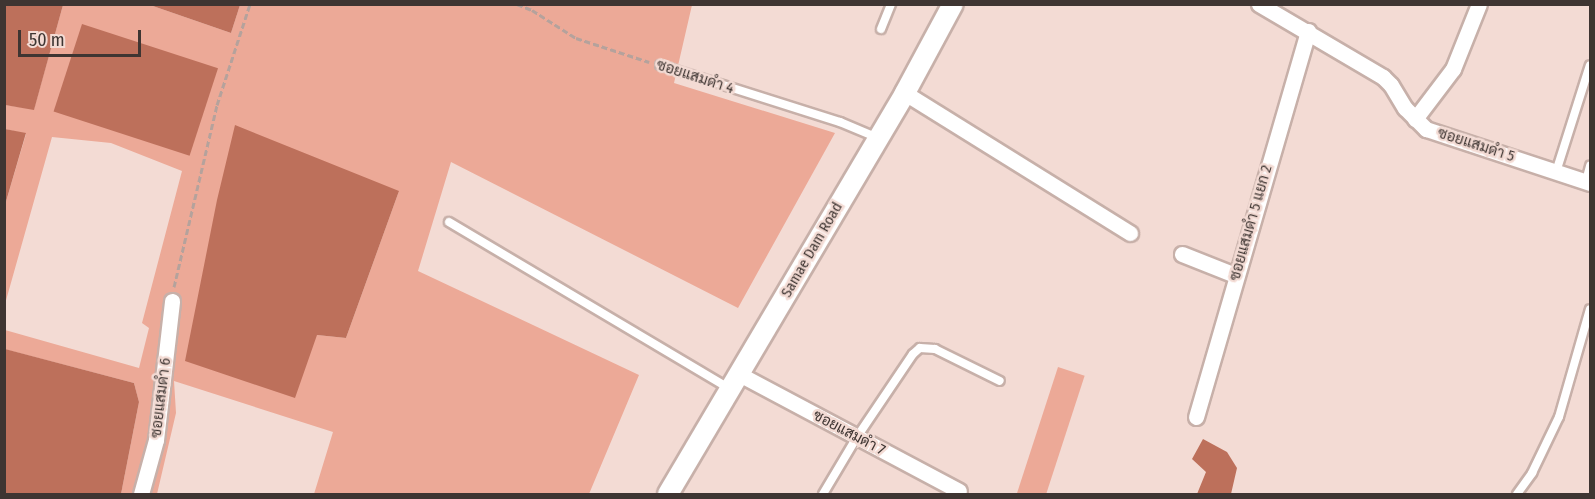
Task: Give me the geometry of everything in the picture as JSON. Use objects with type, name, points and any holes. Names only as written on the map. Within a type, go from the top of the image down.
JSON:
[{"type":"street","name":"Samae Dam Road","points":[[668,495],[905,93],[953,4]]},
{"type":"street","name":"ซอยแสมดำ 5","points":[[1259,4],[1383,77],[1415,119],[1426,129],[1588,182]]},
{"type":"street","points":[[1415,119],[1454,69],[1479,4]]},
{"type":"street","name":"ซอยแสมดำ 5 แยก 2","points":[[1196,417],[1235,275],[1308,31]]},
{"type":"street","points":[[905,93],[1130,233]]},
{"type":"street","points":[[1182,254],[1235,275]]},
{"type":"street","name":"ซอยแสมดำ 6","points":[[141,495],[156,440],[172,301]]},
{"type":"street","name":"ซอยแสมดำ 7","points":[[735,382],[857,437],[959,491]]},
{"type":"lane","points":[[881,29],[891,4]]},
{"type":"lane","name":"ซอยแสมดำ 4","points":[[660,65],[840,122],[878,138]]},
{"type":"lane","points":[[1556,172],[1590,65]]},
{"type":"lane","points":[[1588,182],[1590,166]]},
{"type":"lane","points":[[449,222],[735,382]]},
{"type":"lane","points":[[1517,495],[1532,473],[1559,417],[1590,309]]},
{"type":"lane","points":[[823,495],[857,437],[913,354],[920,348],[935,349],[1000,381]]},
{"type":"path","points":[[172,301],[185,233],[217,105],[250,4]]},
{"type":"path","name":"ซอยแสมดำ 4","points":[[517,4],[532,10],[576,38],[660,65]]},
{"type":"shaded area","points":[[5,4],[63,5],[34,110],[5,105]]},
{"type":"shaded area","points":[[63,5],[150,5],[231,33],[240,5],[692,5],[674,83],[835,133],[738,308],[451,162],[418,271],[639,375],[589,494],[314,494],[333,432],[174,381],[176,413],[157,494],[121,494],[139,402],[134,383],[4,349],[5,330],[139,368],[149,328],[142,323],[182,171],[111,143],[52,137],[5,304],[5,205],[26,134],[5,129],[5,105],[34,109]],"holes":[[[399,191],[346,338],[317,335]]]},
{"type":"shaded area","points":[[150,5],[240,5],[231,33]]},
{"type":"shaded area","points":[[82,24],[218,68],[190,156],[54,111]]},
{"type":"shaded area","points":[[235,125],[399,191],[346,338],[317,335],[295,398],[185,361],[217,200]]},
{"type":"shaded area","points":[[4,129],[26,133],[5,205]]},
{"type":"shaded area","points":[[5,349],[134,383],[139,402],[121,494],[5,494]]},
{"type":"shaded area","points":[[1058,367],[1085,376],[1046,494],[1017,494]]},
{"type":"shaded area","points":[[1203,439],[1227,452],[1237,468],[1231,494],[1197,494],[1206,472],[1192,459]]}]
